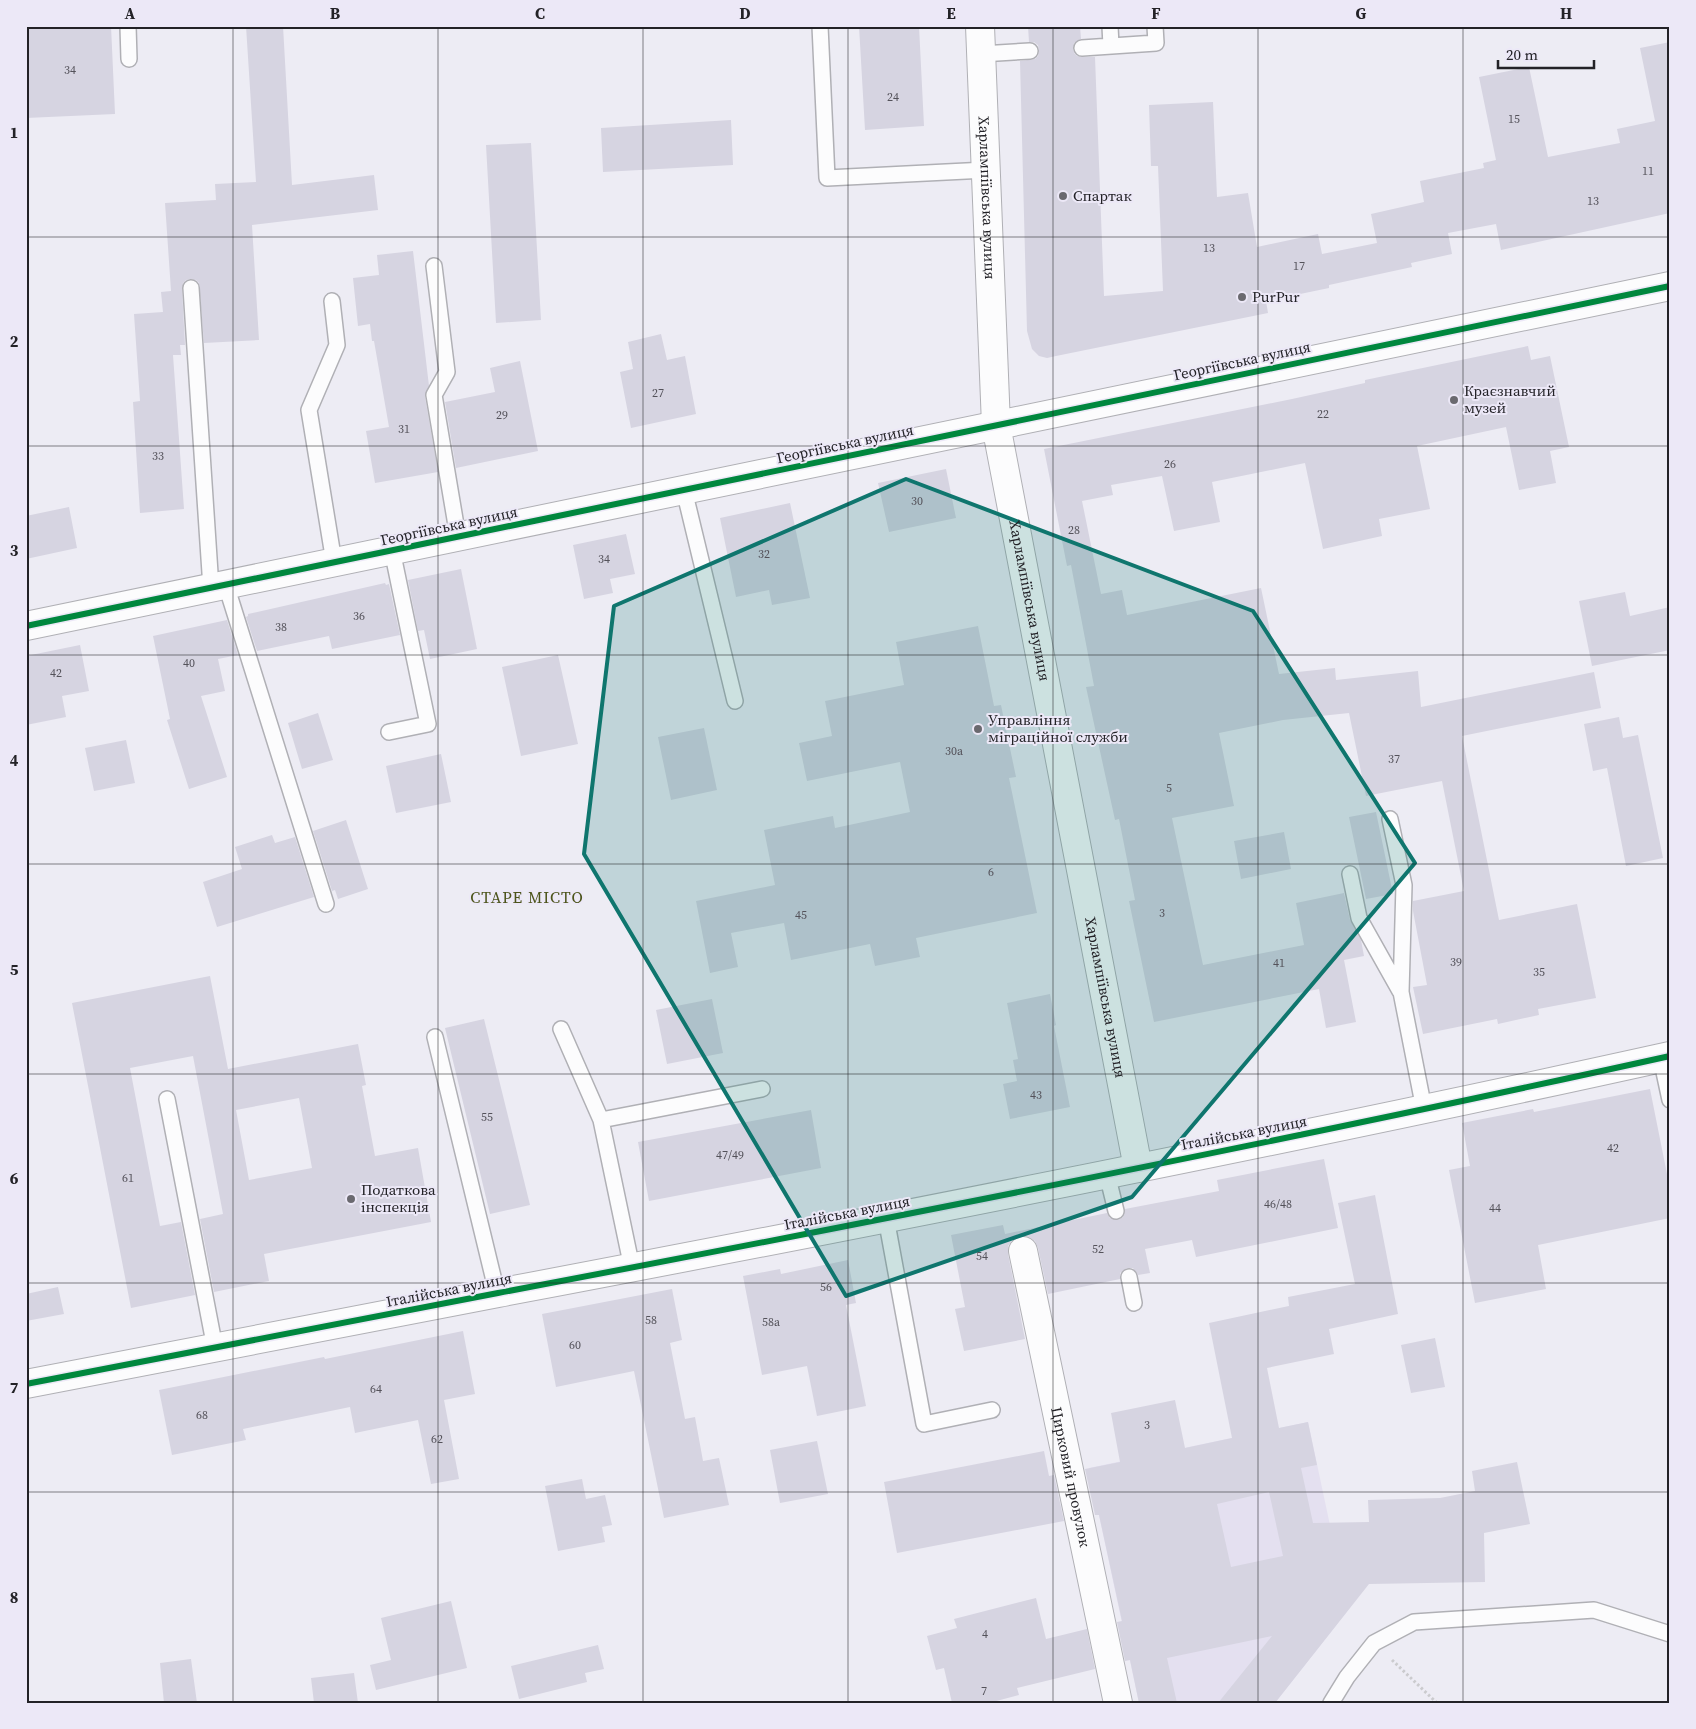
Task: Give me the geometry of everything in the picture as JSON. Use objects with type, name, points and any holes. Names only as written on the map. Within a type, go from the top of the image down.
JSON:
[{"type":"street","name":"Харлампіївська вулиця","points":[[980,26],[996,425],[1138,1168]]},
{"type":"street","name":"Георгіївська вулиця","points":[[26,626],[1670,286]]},
{"type":"street","name":"Італійська вулиця","points":[[26,1384],[632,1268],[1138,1168],[1666,1057]]},
{"type":"street","name":"Цирковий провулок","points":[[1023,1251],[1118,1703]]},
{"type":"lane","points":[[128,26],[130,59]]},
{"type":"lane","points":[[820,26],[827,178],[986,170]]},
{"type":"lane","points":[[1110,26],[1112,46]]},
{"type":"lane","points":[[1082,48],[1156,44],[1155,26]]},
{"type":"lane","points":[[981,54],[1030,51]]},
{"type":"lane","points":[[434,266],[447,372],[434,395],[458,537]]},
{"type":"lane","points":[[190,288],[218,586],[326,904]]},
{"type":"lane","points":[[332,300],[337,345],[309,410],[334,562]]},
{"type":"lane","points":[[684,490],[735,702]]},
{"type":"lane","points":[[388,732],[428,724],[392,550]]},
{"type":"lane","points":[[1390,819],[1404,885],[1400,992],[1424,1109]]},
{"type":"lane","points":[[1350,874],[1359,918],[1400,992]]},
{"type":"lane","points":[[561,1029],[601,1120],[632,1268]]},
{"type":"lane","points":[[435,1037],[497,1293]]},
{"type":"lane","points":[[1666,1057],[1670,1100]]},
{"type":"lane","points":[[601,1120],[762,1089]]},
{"type":"lane","points":[[167,1099],[215,1348]]},
{"type":"lane","points":[[1107,1174],[1116,1211]]},
{"type":"lane","points":[[886,1218],[924,1424],[992,1410]]},
{"type":"lane","points":[[1129,1277],[1134,1303]]},
{"type":"lane","points":[[1331,1703],[1347,1676],[1374,1643],[1414,1622],[1594,1610],[1670,1634]]},
{"type":"path","points":[[1374,1643],[1437,1703]]},
{"type":"highlighted area","points":[[906,479],[1253,611],[1415,863],[1132,1197],[846,1296],[584,854],[614,606]]},
{"type":"shaded area","points":[[1308,1422],[1348,1610],[1275,1703],[1139,1703],[1089,1468]]},
{"type":"building","points":[[26,26],[111,26],[115,114],[26,118]]},
{"type":"building","points":[[246,26],[283,26],[292,185],[374,175],[378,210],[252,225],[259,340],[204,343],[199,283],[191,279],[183,283],[185,345],[180,345],[181,355],[173,355],[184,509],[140,513],[133,402],[140,401],[134,314],[163,312],[161,292],[171,291],[165,203],[216,200],[215,184],[256,182]]},
{"type":"building","points":[[859,26],[919,26],[924,126],[865,130]]},
{"type":"building","points":[[1028,26],[1080,26],[1081,39],[1074,43],[1074,53],[1082,57],[1095,57],[1104,296],[1163,291],[1158,166],[1151,166],[1149,105],[1213,102],[1217,197],[1248,193],[1257,247],[1318,234],[1322,254],[1377,243],[1371,214],[1424,202],[1420,181],[1484,168],[1483,163],[1496,160],[1479,77],[1529,67],[1548,157],[1620,143],[1617,129],[1655,121],[1640,48],[1670,42],[1670,213],[1501,250],[1496,224],[1448,233],[1452,254],[1411,263],[1412,267],[1329,285],[1329,288],[1266,301],[1268,313],[1047,358],[1039,356],[1032,349],[1027,331],[1020,61],[1035,59],[1039,51],[1038,45],[1034,42],[1029,42]]},
{"type":"building","points":[[731,120],[733,165],[603,172],[601,128]]},
{"type":"building","points":[[531,143],[541,320],[496,323],[486,145]]},
{"type":"building","points":[[413,251],[429,386],[425,397],[438,472],[375,483],[366,431],[389,427],[370,324],[358,326],[353,278],[379,275],[377,255]]},
{"type":"building","points":[[661,334],[667,360],[685,356],[696,414],[631,428],[620,372],[633,369],[628,342]]},
{"type":"building","points":[[1528,346],[1531,360],[1550,356],[1569,447],[1550,451],[1556,483],[1519,490],[1506,427],[1417,446],[1430,509],[1379,519],[1382,536],[1323,549],[1305,463],[1212,482],[1220,522],[1174,531],[1162,476],[1111,485],[1113,495],[1082,501],[1101,594],[1122,590],[1127,615],[1261,588],[1279,674],[1335,668],[1336,680],[1418,671],[1421,707],[1594,672],[1601,708],[1462,736],[1499,920],[1577,904],[1596,998],[1538,1009],[1539,1015],[1498,1024],[1497,1019],[1423,1034],[1413,987],[1427,985],[1413,911],[1413,901],[1464,891],[1442,781],[1366,796],[1349,713],[1283,720],[1219,733],[1234,806],[1172,818],[1203,965],[1304,945],[1296,903],[1344,893],[1350,920],[1361,940],[1364,956],[1344,960],[1356,1022],[1326,1028],[1319,989],[1154,1022],[1129,901],[1135,900],[1119,819],[1115,820],[1086,687],[1094,686],[1071,565],[1067,566],[1044,449],[1292,399],[1365,383],[1365,380]]},
{"type":"building","points":[[520,361],[538,451],[456,468],[445,402],[495,392],[490,368]]},
{"type":"building","points":[[946,469],[956,518],[889,532],[878,483]]},
{"type":"building","points":[[790,503],[810,598],[772,605],[769,590],[736,597],[720,518]]},
{"type":"building","points":[[69,507],[77,548],[26,559],[26,516]]},
{"type":"building","points":[[626,534],[635,574],[610,579],[613,593],[584,599],[573,545]]},
{"type":"building","points":[[461,569],[477,649],[430,659],[424,630],[418,631],[408,580]]},
{"type":"building","points":[[385,583],[386,585],[389,584],[400,635],[332,649],[329,636],[257,651],[246,617],[248,614]]},
{"type":"building","points":[[1625,592],[1630,616],[1670,607],[1670,650],[1592,666],[1579,601]]},
{"type":"building","points":[[227,620],[238,655],[218,659],[225,691],[201,696],[227,777],[189,789],[167,720],[170,719],[153,636]]},
{"type":"building","points":[[978,626],[994,706],[1001,705],[1016,777],[1009,778],[1037,913],[916,938],[920,957],[875,966],[870,944],[791,960],[784,923],[731,933],[738,967],[710,973],[696,901],[775,885],[764,830],[833,816],[835,828],[910,812],[900,762],[807,781],[799,743],[832,736],[825,701],[904,685],[896,642]]},
{"type":"building","points":[[80,645],[89,691],[62,696],[66,717],[26,725],[26,656]]},
{"type":"building","points":[[558,655],[578,744],[521,756],[502,667]]},
{"type":"building","points":[[318,713],[333,760],[302,769],[288,723]]},
{"type":"building","points":[[1619,717],[1623,738],[1638,735],[1663,858],[1626,866],[1607,768],[1593,771],[1584,724]]},
{"type":"building","points":[[704,728],[717,790],[671,800],[658,737]]},
{"type":"building","points":[[126,740],[135,783],[94,791],[85,748]]},
{"type":"building","points":[[441,754],[451,802],[396,813],[386,766]]},
{"type":"building","points":[[1376,812],[1393,894],[1366,899],[1349,817]]},
{"type":"building","points":[[346,820],[368,889],[338,899],[335,890],[332,891],[313,831]]},
{"type":"building","points":[[1284,832],[1291,869],[1241,879],[1234,841]]},
{"type":"building","points":[[272,835],[275,843],[295,837],[314,897],[217,927],[203,882],[242,869],[235,847]]},
{"type":"building","points":[[210,976],[228,1069],[358,1044],[366,1085],[362,1086],[375,1156],[418,1148],[431,1222],[264,1254],[269,1281],[214,1292],[200,1219],[223,1214],[193,1056],[130,1068],[160,1226],[181,1222],[195,1295],[131,1308],[72,1003]],"holes":[[[299,1098],[312,1168],[249,1180],[236,1110]]]},
{"type":"building","points":[[1050,994],[1056,1025],[1054,1026],[1070,1107],[1010,1119],[1003,1084],[1017,1081],[1013,1060],[1018,1059],[1007,1003]]},
{"type":"building","points":[[712,999],[723,1053],[667,1064],[656,1010]]},
{"type":"building","points":[[484,1019],[530,1205],[490,1214],[445,1028]]},
{"type":"building","points":[[1650,1089],[1670,1189],[1670,1218],[1538,1245],[1546,1289],[1475,1303],[1449,1170],[1470,1166],[1462,1123],[1533,1109],[1534,1112]]},
{"type":"building","points":[[811,1110],[821,1168],[649,1201],[638,1142]]},
{"type":"building","points":[[1324,1159],[1338,1228],[1196,1257],[1192,1240],[1145,1249],[1150,1273],[1138,1275],[1133,1268],[1127,1268],[1120,1273],[1120,1279],[1048,1294],[1035,1241],[1027,1236],[1013,1239],[1008,1246],[1008,1254],[1025,1339],[964,1351],[955,1309],[965,1307],[951,1235],[1003,1225],[1005,1234],[1107,1213],[1110,1218],[1118,1220],[1123,1217],[1125,1209],[1219,1191],[1217,1180]]},
{"type":"building","points":[[1375,1195],[1398,1314],[1329,1329],[1334,1354],[1267,1368],[1279,1428],[1308,1422],[1317,1465],[1301,1468],[1313,1523],[1369,1522],[1368,1500],[1440,1498],[1475,1491],[1472,1471],[1517,1462],[1530,1524],[1484,1533],[1485,1582],[1369,1584],[1275,1703],[1218,1703],[1272,1636],[1167,1658],[1177,1703],[1139,1703],[1130,1660],[1125,1661],[1117,1622],[1122,1621],[1099,1515],[1095,1515],[1085,1469],[1120,1462],[1111,1413],[1175,1400],[1185,1448],[1232,1438],[1209,1323],[1289,1306],[1288,1297],[1355,1284],[1338,1203]],"holes":[[[1269,1492],[1283,1556],[1231,1567],[1217,1504]]]},
{"type":"building","points":[[848,1260],[856,1303],[846,1305],[866,1406],[817,1416],[807,1366],[762,1375],[743,1276],[780,1269],[781,1274]]},
{"type":"building","points":[[58,1287],[64,1314],[26,1321],[26,1294]]},
{"type":"building","points":[[672,1289],[682,1340],[670,1343],[685,1419],[695,1417],[703,1461],[719,1458],[729,1505],[664,1518],[634,1371],[556,1387],[542,1314]]},
{"type":"building","points":[[463,1331],[475,1394],[444,1400],[459,1479],[431,1484],[418,1420],[355,1433],[350,1407],[243,1429],[246,1440],[172,1455],[159,1390]]},
{"type":"building","points":[[1435,1338],[1445,1387],[1411,1393],[1401,1345]]},
{"type":"building","points":[[817,1441],[828,1494],[780,1503],[770,1450]]},
{"type":"building","points":[[1044,1451],[1049,1476],[1054,1475],[1064,1521],[897,1553],[884,1482]]},
{"type":"building","points":[[582,1479],[586,1499],[605,1495],[612,1525],[602,1527],[605,1542],[558,1551],[545,1486]]},
{"type":"building","points":[[1036,1598],[1046,1639],[1087,1629],[1095,1669],[1017,1688],[1019,1695],[989,1703],[952,1703],[944,1668],[936,1670],[927,1636],[957,1628],[954,1619]]},
{"type":"building","points":[[451,1601],[467,1668],[376,1690],[370,1665],[391,1660],[381,1618]]},
{"type":"building","points":[[598,1645],[604,1669],[585,1673],[587,1682],[519,1699],[511,1666]]},
{"type":"building","points":[[191,1659],[197,1703],[164,1703],[160,1663]]},
{"type":"building","points":[[354,1673],[358,1703],[314,1703],[311,1678]]},
{"type":"cycle path","points":[[26,626],[1670,286]]},
{"type":"cycle path","points":[[26,1384],[1085,1179],[1378,1119],[1670,1056]]},
{"type":"place","name":"Спартак","points":[[1063,196]]},
{"type":"place","name":"PurPur","points":[[1242,297]]},
{"type":"place","name":"Краєзнавчий музей","points":[[1454,400]]},
{"type":"place","name":"Управління міграційної служби","points":[[978,729]]},
{"type":"place","name":"Податкова інспекція","points":[[351,1199]]},
{"type":"district","name":"СТАРЕ МІСТО","points":[[527,897]]}]
